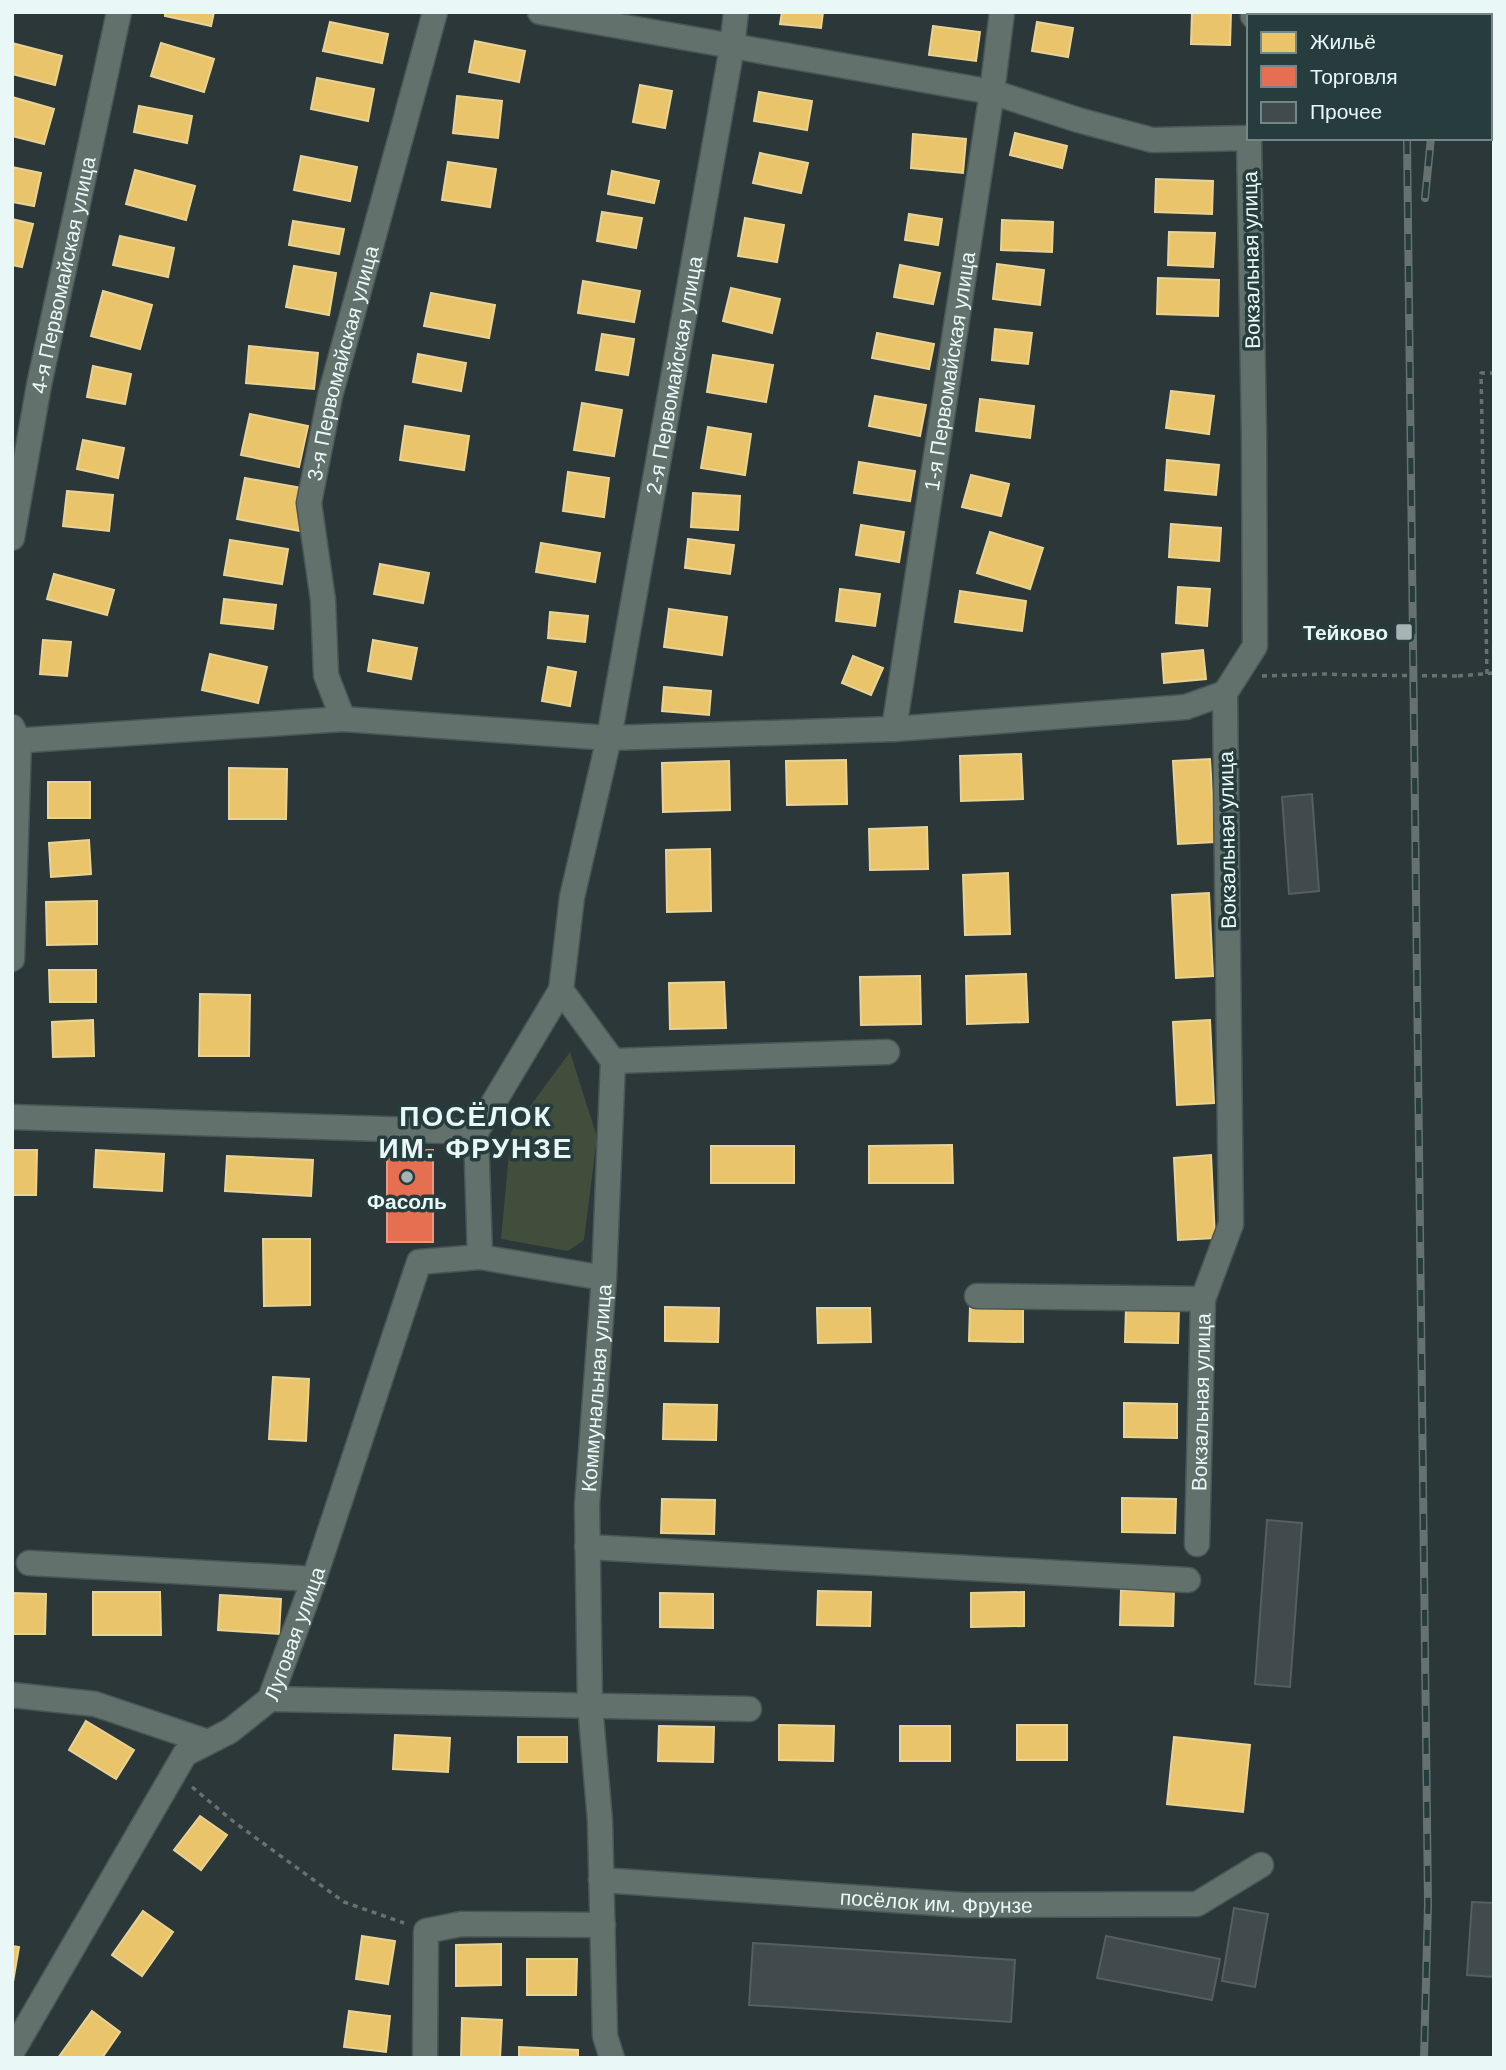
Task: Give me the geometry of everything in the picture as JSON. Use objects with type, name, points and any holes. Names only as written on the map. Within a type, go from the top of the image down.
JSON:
[{"type":"street","name":"4-я Первомайская улица","points":[[12,538],[40,385],[119,12]]},
{"type":"street","name":"3-я Первомайская улица","points":[[343,719],[326,675],[323,600],[309,503],[330,396],[435,12]]},
{"type":"street","points":[[540,12],[992,92],[1078,120],[1152,140],[1247,138]]},
{"type":"street","name":"2-я Первомайская улица","points":[[609,738],[733,47],[736,12]]},
{"type":"street","name":"1-я Первомайская улица","points":[[894,729],[1002,12]]},
{"type":"street","name":"Вокзальная улица","points":[[1197,1544],[1203,1299],[1231,1224],[1225,693],[1255,646],[1249,140]]},
{"type":"street","points":[[12,959],[15,736],[343,719],[609,738],[894,729],[1186,707],[1225,693]]},
{"type":"street","points":[[604,1278],[480,1257],[476,1132],[561,990],[572,897],[609,738]]},
{"type":"street","points":[[561,990],[613,1061],[887,1052]]},
{"type":"street","name":"Коммунальная улица","points":[[612,2058],[605,2036],[600,1821],[590,1705],[587,1505],[604,1278],[613,1061]]},
{"type":"street","points":[[12,1117],[476,1132]]},
{"type":"street","name":"Луговая улица","points":[[12,2052],[185,1754],[230,1731],[270,1699],[419,1262],[480,1257]]},
{"type":"street","points":[[977,1296],[1203,1299]]},
{"type":"street","points":[[587,1547],[1188,1580]]},
{"type":"street","points":[[29,1563],[313,1579]]},
{"type":"street","points":[[12,1695],[95,1704],[208,1742]]},
{"type":"street","points":[[270,1699],[749,1709]]},
{"type":"street","name":"посёлок им. Фрунзе","points":[[601,1880],[964,1905],[1197,1904],[1261,1864]]},
{"type":"street","points":[[425,2058],[426,1931],[461,1924],[603,1925]]},
{"type":"path","points":[[1488,674],[1481,373],[1494,373]]},
{"type":"path","points":[[1256,677],[1325,674],[1458,676],[1494,673]]},
{"type":"path","points":[[174,1772],[234,1822],[344,1902],[426,1931]]},
{"type":"green space","points":[[570,1052],[597,1137],[584,1240],[568,1251],[501,1239],[511,1132]]},
{"type":"building: Жильё","points":[[165,12],[214,12],[211,26],[165,16]]},
{"type":"building: Жильё","points":[[782,12],[823,12],[821,28],[780,24]]},
{"type":"building: Жильё","points":[[1192,12],[1231,12],[1230,45],[1191,44]]},
{"type":"building: Жильё","points":[[330,22],[388,34],[382,63],[323,51]]},
{"type":"building: Жильё","points":[[1037,22],[1073,28],[1068,57],[1032,51]]},
{"type":"building: Жильё","points":[[933,26],[980,32],[976,61],[929,55]]},
{"type":"building: Жильё","points":[[475,41],[525,51],[519,82],[469,72]]},
{"type":"building: Жильё","points":[[12,43],[62,56],[55,85],[12,74]]},
{"type":"building: Жильё","points":[[161,43],[214,59],[204,92],[151,76]]},
{"type":"building: Жильё","points":[[317,78],[374,89],[368,121],[311,109]]},
{"type":"building: Жильё","points":[[640,85],[672,91],[665,128],[633,122]]},
{"type":"building: Жильё","points":[[759,92],[812,101],[807,130],[754,121]]},
{"type":"building: Жильё","points":[[457,96],[502,101],[498,138],[453,133]]},
{"type":"building: Жильё","points":[[12,97],[54,109],[44,144],[12,136]]},
{"type":"building: Жильё","points":[[139,106],[192,116],[187,143],[134,132]]},
{"type":"building: Жильё","points":[[1015,133],[1067,146],[1062,168],[1010,155]]},
{"type":"building: Жильё","points":[[913,134],[966,139],[963,173],[911,168]]},
{"type":"building: Жильё","points":[[760,153],[808,163],[801,193],[753,183]]},
{"type":"building: Жильё","points":[[301,156],[357,167],[350,201],[294,190]]},
{"type":"building: Жильё","points":[[448,162],[496,169],[490,207],[442,200]]},
{"type":"building: Жильё","points":[[12,167],[41,173],[34,206],[12,202]]},
{"type":"building: Жильё","points":[[135,170],[195,186],[186,220],[126,204]]},
{"type":"building: Жильё","points":[[612,171],[659,181],[654,203],[608,194]]},
{"type":"building: Жильё","points":[[1156,179],[1213,181],[1212,214],[1155,212]]},
{"type":"building: Жильё","points":[[602,212],[642,218],[636,248],[597,241]]},
{"type":"building: Жильё","points":[[909,214],[942,219],[938,245],[905,240]]},
{"type":"building: Жильё","points":[[745,218],[784,225],[777,262],[738,256]]},
{"type":"building: Жильё","points":[[12,219],[33,224],[22,267],[12,265]]},
{"type":"building: Жильё","points":[[1002,220],[1053,222],[1052,252],[1001,250]]},
{"type":"building: Жильё","points":[[293,221],[344,229],[339,254],[289,245]]},
{"type":"building: Жильё","points":[[1169,232],[1215,233],[1213,267],[1168,265]]},
{"type":"building: Жильё","points":[[120,236],[174,248],[168,277],[113,265]]},
{"type":"building: Жильё","points":[[997,264],[1044,270],[1040,305],[993,299]]},
{"type":"building: Жильё","points":[[900,265],[940,273],[933,304],[894,297]]},
{"type":"building: Жильё","points":[[294,266],[336,273],[329,315],[286,307]]},
{"type":"building: Жильё","points":[[1158,278],[1219,280],[1218,316],[1157,314]]},
{"type":"building: Жильё","points":[[583,281],[640,291],[634,322],[578,313]]},
{"type":"building: Жильё","points":[[731,288],[780,299],[772,333],[723,321]]},
{"type":"building: Жильё","points":[[103,291],[152,305],[140,349],[91,336]]},
{"type":"building: Жильё","points":[[431,293],[495,305],[489,338],[424,326]]},
{"type":"building: Жильё","points":[[995,329],[1032,333],[1028,364],[992,360]]},
{"type":"building: Жильё","points":[[877,333],[934,344],[929,369],[872,358]]},
{"type":"building: Жильё","points":[[602,334],[634,339],[628,375],[596,370]]},
{"type":"building: Жильё","points":[[249,346],[318,353],[314,389],[246,383]]},
{"type":"building: Жильё","points":[[418,354],[466,363],[461,391],[413,382]]},
{"type":"building: Жильё","points":[[713,355],[773,365],[766,402],[707,392]]},
{"type":"building: Жильё","points":[[93,366],[131,374],[125,404],[87,397]]},
{"type":"building: Жильё","points":[[1171,391],[1214,396],[1209,434],[1166,428]]},
{"type":"building: Жильё","points":[[875,396],[926,405],[920,436],[869,426]]},
{"type":"building: Жильё","points":[[980,399],[1034,406],[1030,438],[976,431]]},
{"type":"building: Жильё","points":[[582,403],[622,410],[614,456],[574,450]]},
{"type":"building: Жильё","points":[[250,414],[308,426],[299,467],[241,455]]},
{"type":"building: Жильё","points":[[405,426],[469,436],[464,470],[400,460]]},
{"type":"building: Жильё","points":[[708,427],[751,434],[745,475],[701,468]]},
{"type":"building: Жильё","points":[[83,440],[124,448],[118,478],[77,469]]},
{"type":"building: Жильё","points":[[1167,460],[1219,465],[1216,495],[1165,490]]},
{"type":"building: Жильё","points":[[859,462],[915,471],[910,501],[854,493]]},
{"type":"building: Жильё","points":[[568,472],[609,478],[604,517],[563,511]]},
{"type":"building: Жильё","points":[[971,475],[1009,484],[1001,516],[962,507]]},
{"type":"building: Жильё","points":[[245,478],[308,489],[300,531],[237,519]]},
{"type":"building: Жильё","points":[[67,491],[113,495],[109,531],[63,526]]},
{"type":"building: Жильё","points":[[693,493],[740,496],[738,530],[691,527]]},
{"type":"building: Жильё","points":[[1171,524],[1221,528],[1219,561],[1169,557]]},
{"type":"building: Жильё","points":[[861,525],[904,532],[899,562],[856,555]]},
{"type":"building: Жильё","points":[[990,532],[1043,548],[1030,589],[977,573]]},
{"type":"building: Жильё","points":[[688,539],[734,545],[730,574],[685,568]]},
{"type":"building: Жильё","points":[[230,540],[288,549],[282,584],[224,575]]},
{"type":"building: Жильё","points":[[541,543],[600,553],[595,582],[536,572]]},
{"type":"building: Жильё","points":[[380,564],[429,573],[423,603],[374,594]]},
{"type":"building: Жильё","points":[[54,574],[114,590],[107,615],[47,599]]},
{"type":"building: Жильё","points":[[1178,587],[1210,589],[1207,626],[1176,623]]},
{"type":"building: Жильё","points":[[840,589],[880,594],[875,626],[836,621]]},
{"type":"building: Жильё","points":[[960,591],[1026,601],[1022,631],[955,622]]},
{"type":"building: Жильё","points":[[224,599],[276,605],[273,629],[221,623]]},
{"type":"building: Жильё","points":[[669,609],[727,617],[722,655],[664,647]]},
{"type":"building: Жильё","points":[[550,612],[588,616],[585,642],[548,638]]},
{"type":"building: Жильё","points":[[43,640],[71,642],[67,676],[40,674]]},
{"type":"building: Жильё","points":[[373,640],[417,648],[411,679],[368,671]]},
{"type":"building: Жильё","points":[[1203,650],[1206,679],[1164,683],[1162,654]]},
{"type":"building: Жильё","points":[[210,654],[267,667],[258,703],[202,690]]},
{"type":"building: Жильё","points":[[853,656],[883,668],[871,695],[842,683]]},
{"type":"building: Жильё","points":[[548,667],[576,672],[570,706],[542,701]]},
{"type":"building: Жильё","points":[[664,687],[711,691],[709,715],[662,711]]},
{"type":"building: Жильё","points":[[1021,754],[1023,799],[961,801],[960,756]]},
{"type":"building: Жильё","points":[[1210,759],[1215,842],[1178,844],[1173,761]]},
{"type":"building: Жильё","points":[[846,760],[847,804],[787,805],[786,761]]},
{"type":"building: Жильё","points":[[729,761],[730,810],[663,812],[662,763]]},
{"type":"building: Жильё","points":[[229,768],[287,769],[286,819],[229,819]]},
{"type":"building: Жильё","points":[[48,782],[90,782],[90,818],[48,818]]},
{"type":"building: Жильё","points":[[927,827],[928,869],[870,870],[869,829]]},
{"type":"building: Жильё","points":[[89,840],[91,874],[51,877],[49,843]]},
{"type":"building: Жильё","points":[[710,849],[711,911],[667,912],[666,850]]},
{"type":"building: Жильё","points":[[1008,873],[1010,934],[965,935],[963,875]]},
{"type":"building: Жильё","points":[[1209,893],[1213,976],[1176,978],[1172,895]]},
{"type":"building: Жильё","points":[[97,901],[97,944],[47,945],[46,902]]},
{"type":"building: Жильё","points":[[49,970],[96,970],[96,1002],[50,1002]]},
{"type":"building: Жильё","points":[[1026,974],[1028,1022],[967,1024],[966,976]]},
{"type":"building: Жильё","points":[[920,976],[921,1024],[861,1025],[860,977]]},
{"type":"building: Жильё","points":[[724,982],[726,1028],[670,1029],[669,983]]},
{"type":"building: Жильё","points":[[200,994],[250,995],[249,1056],[199,1056]]},
{"type":"building: Жильё","points":[[93,1020],[94,1056],[53,1057],[52,1022]]},
{"type":"building: Жильё","points":[[1210,1020],[1214,1103],[1177,1105],[1173,1022]]},
{"type":"building: Жильё","points":[[952,1145],[953,1183],[869,1183],[869,1146]]},
{"type":"building: Жильё","points":[[711,1146],[794,1146],[794,1183],[711,1183]]},
{"type":"building: Жильё","points":[[12,1150],[37,1150],[36,1195],[12,1195]]},
{"type":"building: Жильё","points":[[96,1150],[164,1154],[162,1191],[94,1187]]},
{"type":"building: Жильё","points":[[1211,1155],[1215,1238],[1178,1240],[1174,1158]]},
{"type":"building: Жильё","points":[[227,1156],[313,1160],[311,1196],[225,1191]]},
{"type":"building: Жильё","points":[[263,1239],[310,1239],[310,1305],[264,1306]]},
{"type":"building: Жильё","points":[[665,1307],[719,1308],[718,1342],[665,1341]]},
{"type":"building: Жильё","points":[[970,1307],[1023,1308],[1023,1342],[969,1341]]},
{"type":"building: Жильё","points":[[1126,1307],[1179,1308],[1178,1343],[1125,1342]]},
{"type":"building: Жильё","points":[[817,1308],[870,1308],[871,1342],[818,1343]]},
{"type":"building: Жильё","points":[[273,1377],[309,1379],[306,1441],[269,1439]]},
{"type":"building: Жильё","points":[[1124,1403],[1177,1404],[1177,1438],[1124,1437]]},
{"type":"building: Жильё","points":[[664,1404],[717,1405],[716,1440],[663,1439]]},
{"type":"building: Жильё","points":[[1122,1498],[1176,1499],[1175,1533],[1122,1532]]},
{"type":"building: Жильё","points":[[662,1499],[715,1500],[714,1534],[661,1533]]},
{"type":"building: Жильё","points":[[1121,1590],[1174,1591],[1173,1626],[1120,1625]]},
{"type":"building: Жильё","points":[[818,1591],[871,1592],[870,1626],[817,1625]]},
{"type":"building: Жильё","points":[[93,1592],[160,1592],[161,1635],[93,1635]]},
{"type":"building: Жильё","points":[[1024,1592],[1024,1626],[971,1627],[971,1593]]},
{"type":"building: Жильё","points":[[12,1593],[46,1594],[45,1634],[12,1634]]},
{"type":"building: Жильё","points":[[660,1593],[713,1594],[713,1628],[660,1627]]},
{"type":"building: Жильё","points":[[220,1595],[281,1599],[279,1634],[218,1630]]},
{"type":"building: Жильё","points":[[86,1721],[134,1750],[116,1779],[69,1750]]},
{"type":"building: Жильё","points":[[779,1725],[834,1726],[833,1761],[779,1760]]},
{"type":"building: Жильё","points":[[1017,1725],[1067,1725],[1067,1760],[1017,1760]]},
{"type":"building: Жильё","points":[[659,1726],[714,1727],[713,1762],[658,1761]]},
{"type":"building: Жильё","points":[[900,1726],[950,1726],[950,1761],[900,1761]]},
{"type":"building: Жильё","points":[[395,1735],[450,1738],[448,1772],[393,1769]]},
{"type":"building: Жильё","points":[[518,1737],[567,1737],[567,1762],[518,1762]]},
{"type":"building: Жильё","points":[[1174,1737],[1250,1745],[1243,1812],[1167,1804]]},
{"type":"building: Жильё","points":[[200,1816],[227,1835],[201,1870],[174,1850]]},
{"type":"building: Жильё","points":[[143,1911],[173,1932],[142,1976],[112,1955]]},
{"type":"building: Жильё","points":[[362,1936],[395,1941],[388,1984],[356,1979]]},
{"type":"building: Жильё","points":[[501,1944],[501,1985],[456,1986],[456,1945]]},
{"type":"building: Жильё","points":[[12,1946],[19,1947],[13,1982],[12,1982]]},
{"type":"building: Жильё","points":[[527,1959],[577,1959],[576,1995],[527,1995]]},
{"type":"building: Жильё","points":[[92,2011],[120,2032],[102,2058],[58,2058]]},
{"type":"building: Жильё","points":[[349,2011],[390,2016],[386,2052],[344,2047]]},
{"type":"building: Жильё","points":[[462,2018],[502,2020],[500,2058],[461,2058]]},
{"type":"building: Жильё","points":[[519,2047],[578,2050],[578,2058],[519,2058]]},
{"type":"building: Торговля","points":[[387,1150],[433,1150],[433,1242],[387,1242]]},
{"type":"building: Прочее","points":[[1312,794],[1319,891],[1289,894],[1282,797]]},
{"type":"building: Прочее","points":[[1267,1520],[1302,1523],[1290,1687],[1255,1684]]},
{"type":"building: Прочее","points":[[1472,1902],[1494,1903],[1494,1977],[1467,1975]]},
{"type":"building: Прочее","points":[[1234,1908],[1268,1914],[1255,1987],[1222,1981]]},
{"type":"building: Прочее","points":[[1106,1936],[1220,1959],[1212,2000],[1097,1978]]},
{"type":"building: Прочее","points":[[753,1943],[1015,1960],[1011,2022],[749,2005]]},
{"type":"railway","points":[[1407,140],[1428,1904],[1424,2058]]},
{"type":"railway","points":[[1425,198],[1431,140]]},
{"type":"place","name":"Тейково","points":[[1404,632]]},
{"type":"place","name":"Фасоль","points":[[407,1177]]},
{"type":"district","name":"ПОСЁЛОК ИМ. ФРУНЗЕ","points":[[476,1132]]}]
